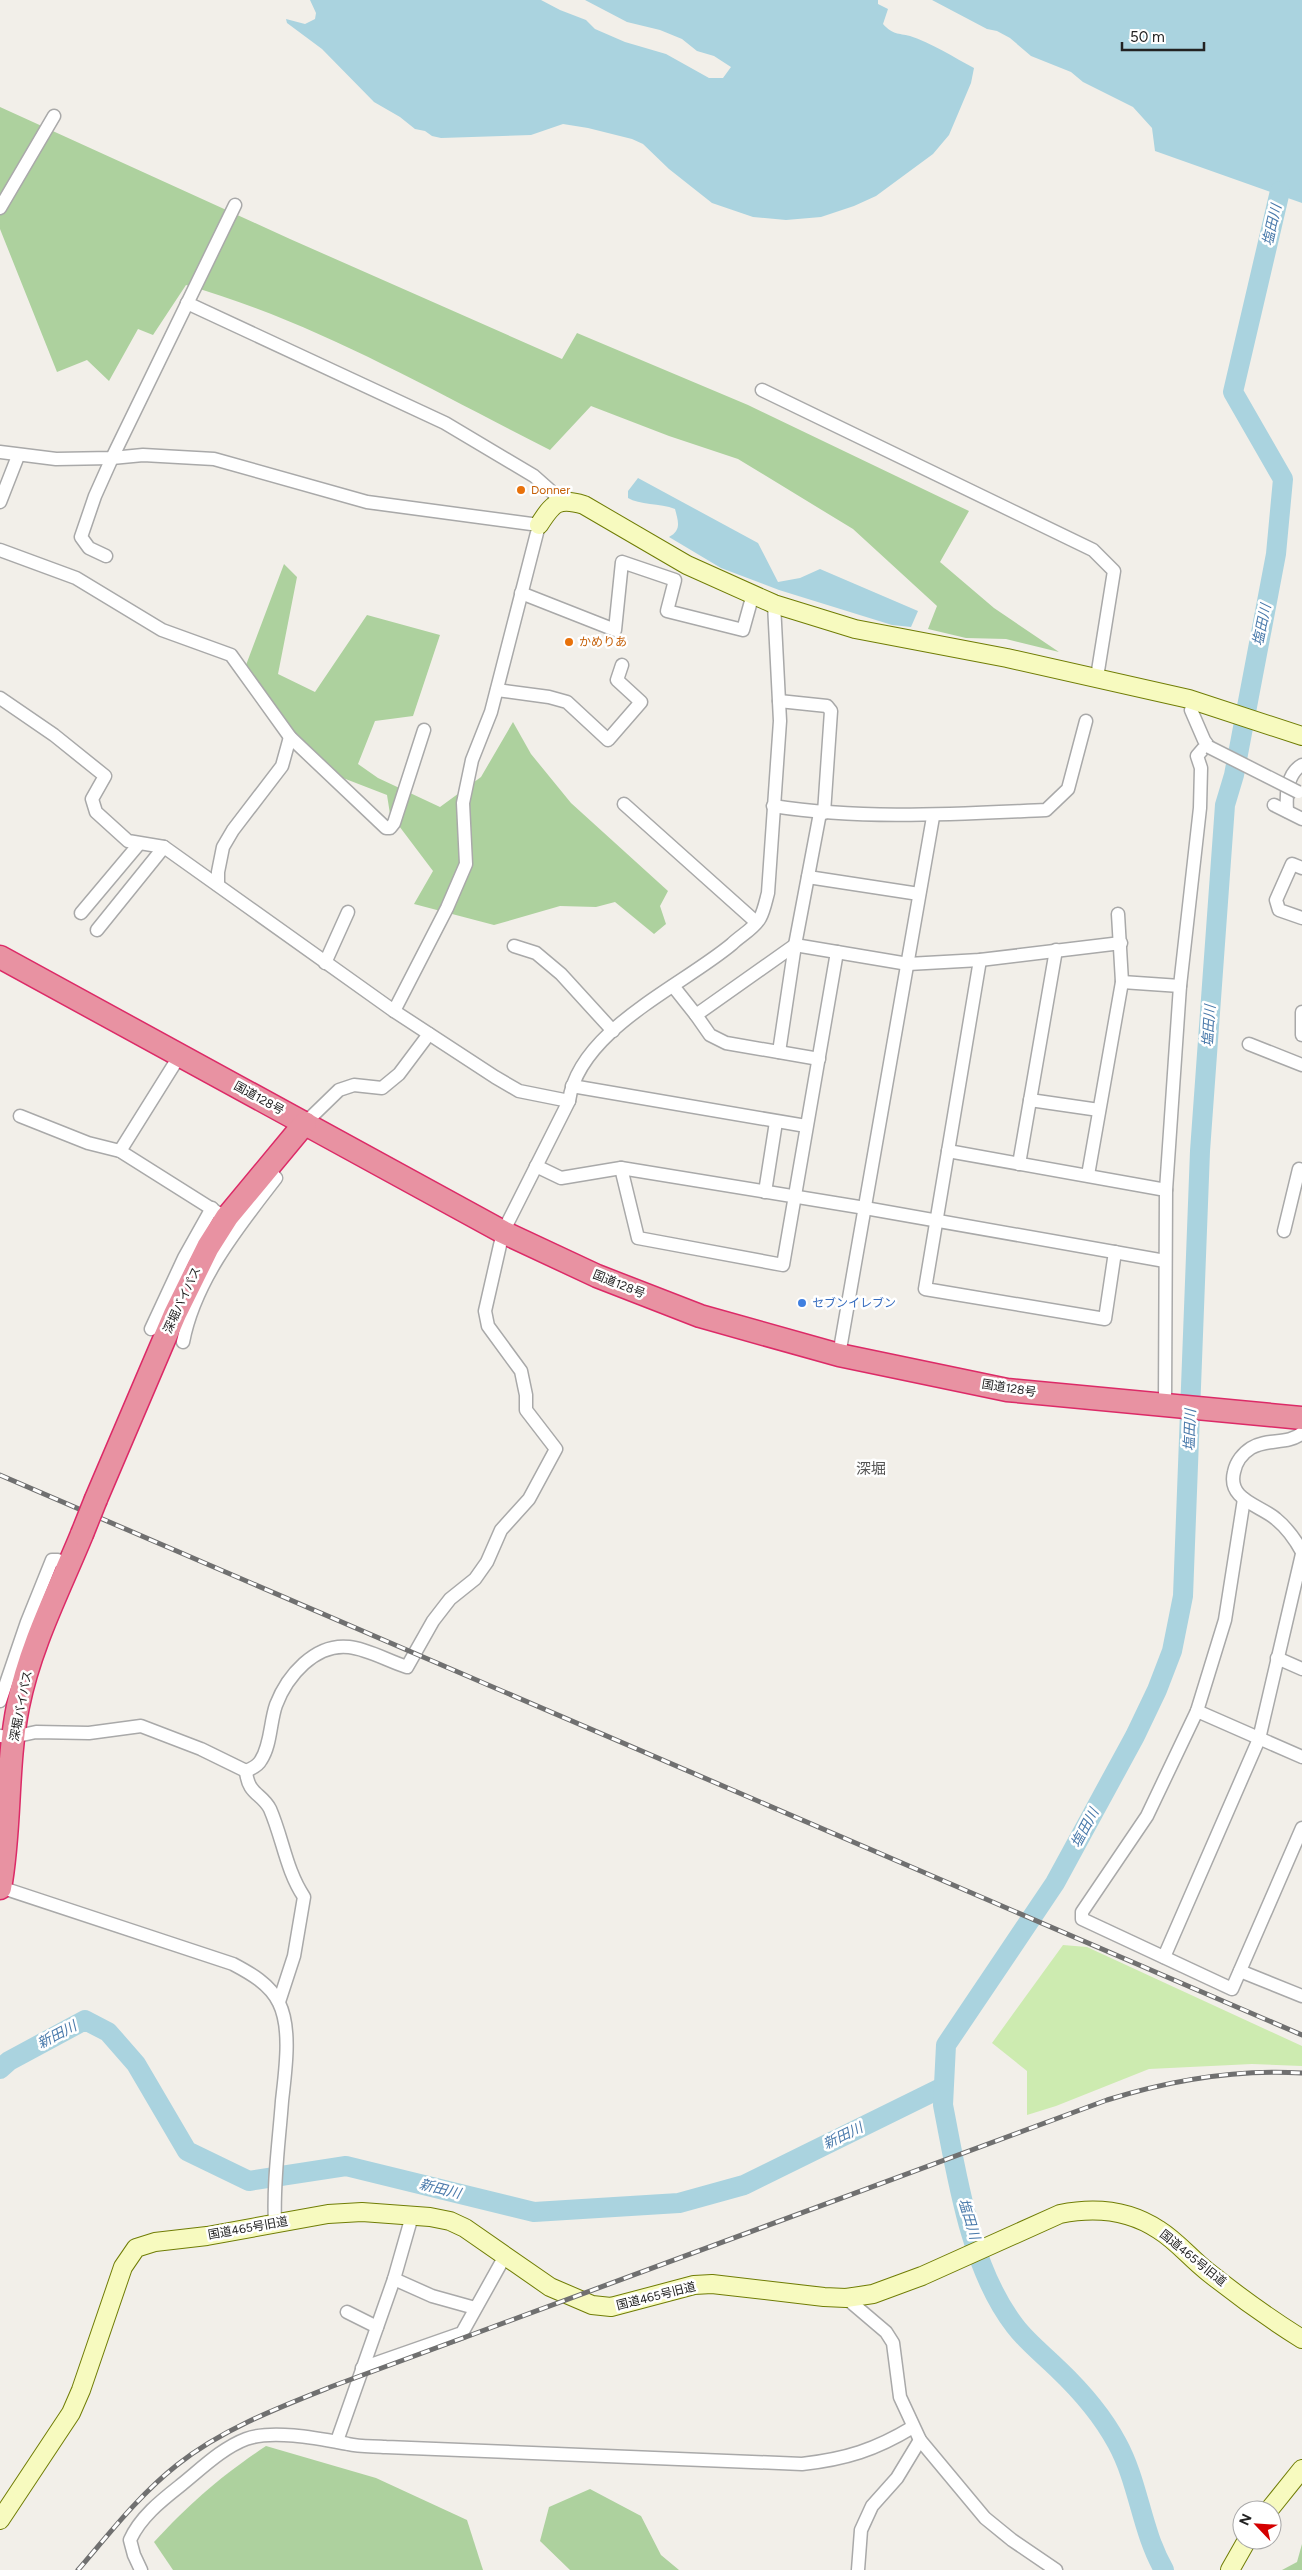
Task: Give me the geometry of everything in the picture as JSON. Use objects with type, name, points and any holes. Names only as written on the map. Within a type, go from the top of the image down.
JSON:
[{"type":"highway","name":"国道128号","points":[[0,957],[503,1232],[597,1276],[700,1316],[838,1355],[1007,1390],[1302,1418]]},
{"type":"highway","name":"深堀バイパス","points":[[0,1887],[6,1850],[7,1737],[29,1663],[96,1499],[183,1297],[208,1247],[226,1217],[305,1123]]},
{"type":"street","points":[[0,208],[54,116]]},
{"type":"street","points":[[106,556],[89,548],[81,537],[95,496],[235,205]]},
{"type":"street","points":[[187,303],[445,423],[534,476],[561,500],[584,505],[687,565],[774,604],[855,629],[1097,677],[1302,736]]},
{"type":"street","points":[[762,390],[1093,550],[1114,571],[1097,677]]},
{"type":"street","points":[[0,452],[18,456],[56,459],[112,458],[143,455],[214,459],[367,502],[538,525]]},
{"type":"street","points":[[0,502],[18,456]]},
{"type":"street","points":[[394,1011],[447,908],[466,864],[462,803],[472,760],[491,712],[538,525],[549,509],[561,500]]},
{"type":"street","points":[[0,550],[76,578],[162,630],[231,655],[290,737],[384,826],[390,828],[394,823],[424,730]]},
{"type":"street","points":[[521,593],[615,630],[622,562],[675,580],[668,611],[743,630],[753,594]]},
{"type":"street","points":[[246,1770],[261,1761],[276,1704],[290,1679],[310,1658],[336,1647],[350,1647],[407,1667],[433,1621],[450,1599],[475,1579],[487,1562],[501,1530],[529,1499],[556,1449],[526,1410],[526,1395],[521,1372],[488,1326],[485,1311],[503,1232],[570,1101],[572,1086],[584,1063],[613,1031],[673,986],[716,958],[760,919],[768,893],[779,701],[774,604]]},
{"type":"street","points":[[497,690],[549,697],[567,702],[608,740],[641,702],[617,680],[622,665]]},
{"type":"street","points":[[0,698],[54,735],[105,776],[92,799],[96,812],[128,841],[164,847],[394,1011],[519,1091],[570,1101]]},
{"type":"street","points":[[779,701],[827,706],[831,711],[822,813],[795,945],[779,1052]]},
{"type":"street","points":[[1190,705],[1204,740],[1209,747],[1300,793]]},
{"type":"street","points":[[773,806],[822,813],[933,817],[1046,810],[1068,789],[1086,721]]},
{"type":"street","points":[[218,885],[218,872],[224,847],[233,830],[282,766],[290,737]]},
{"type":"street","points":[[1165,1406],[1166,1190],[1180,986],[1200,808],[1201,768],[1197,756],[1203,749],[1209,747]]},
{"type":"street","points":[[1287,811],[1285,791],[1298,767],[1302,765]]},
{"type":"street","points":[[624,804],[756,922]]},
{"type":"street","points":[[1274,805],[1302,819]]},
{"type":"street","points":[[838,1355],[933,817]]},
{"type":"street","points":[[81,913],[139,844]]},
{"type":"street","points":[[97,930],[164,847]]},
{"type":"street","points":[[1302,868],[1292,864],[1276,900],[1279,910],[1302,918]]},
{"type":"street","points":[[808,877],[920,894]]},
{"type":"street","points":[[325,963],[348,912]]},
{"type":"street","points":[[1088,1175],[1122,982],[1118,914]]},
{"type":"street","points":[[696,1015],[795,945],[908,964],[980,960],[1120,943]]},
{"type":"street","points":[[514,946],[536,953],[561,974],[613,1031]]},
{"type":"street","points":[[1019,1164],[1056,950]]},
{"type":"street","points":[[620,1168],[638,1238],[783,1265],[837,952]]},
{"type":"street","points":[[980,960],[938,1221],[925,1289],[1106,1319],[1115,1252]]},
{"type":"street","points":[[1122,982],[1180,986]]},
{"type":"street","points":[[673,986],[710,1036],[726,1043],[819,1059]]},
{"type":"street","points":[[1302,1012],[1302,1035]]},
{"type":"street","points":[[305,1123],[338,1090],[354,1085],[382,1088],[399,1074],[429,1034]]},
{"type":"street","points":[[1249,1044],[1302,1066]]},
{"type":"street","points":[[120,1151],[180,1055]]},
{"type":"street","points":[[572,1086],[806,1126]]},
{"type":"street","points":[[1030,1100],[1099,1110]]},
{"type":"street","points":[[20,1116],[88,1143],[120,1151],[226,1217]]},
{"type":"street","points":[[765,1192],[776,1122]]},
{"type":"street","points":[[948,1151],[1166,1190]]},
{"type":"street","points":[[536,1166],[561,1178],[620,1168],[865,1208],[1165,1261]]},
{"type":"street","points":[[1284,1231],[1299,1169],[1302,1170]]},
{"type":"street","points":[[150,1329],[184,1258],[226,1217]]},
{"type":"street","points":[[183,1342],[187,1318],[217,1260],[226,1217]]},
{"type":"street","points":[[1164,1957],[1260,1739],[1302,1553],[1296,1539],[1275,1518],[1244,1499],[1234,1489],[1233,1476],[1241,1457],[1251,1448],[1264,1443],[1292,1440],[1302,1433]]},
{"type":"street","points":[[1244,1499],[1225,1620],[1197,1711],[1147,1816],[1082,1912],[1082,1920],[1232,1988],[1302,1828]]},
{"type":"street","points":[[1,1696],[26,1622],[52,1560],[58,1560]]},
{"type":"street","points":[[1277,1658],[1302,1669]]},
{"type":"street","points":[[1197,1711],[1302,1757]]},
{"type":"street","points":[[7,1737],[36,1732],[89,1733],[141,1726],[201,1749],[246,1770]]},
{"type":"street","points":[[246,1770],[247,1780],[252,1792],[269,1808],[293,1880],[304,1897],[294,1956],[279,2002]]},
{"type":"street","points":[[0,1887],[233,1964],[257,1978],[279,2002],[284,2020],[287,2058],[276,2164],[275,2223]]},
{"type":"street","points":[[1240,1971],[1302,1996]]},
{"type":"street","name":"国道465号旧道","points":[[0,2520],[71,2412],[123,2267],[133,2252],[143,2244],[328,2214],[362,2212],[450,2221],[465,2228],[550,2287],[592,2305],[611,2306],[694,2285],[712,2284],[846,2298],[873,2294],[922,2276],[1060,2214],[1075,2211],[1117,2212],[1131,2216],[1160,2230],[1207,2272],[1302,2339]]},
{"type":"street","points":[[337,2441],[394,2279],[412,2216]]},
{"type":"street","points":[[362,2368],[462,2333],[505,2256]]},
{"type":"street","points":[[394,2279],[432,2296],[476,2308]]},
{"type":"street","points":[[846,2298],[886,2332],[893,2343],[900,2397],[920,2440],[985,2518],[1012,2540],[1056,2570]]},
{"type":"street","points":[[347,2312],[377,2327]]},
{"type":"street","points":[[141,2570],[130,2540],[134,2531],[169,2495],[232,2446],[258,2436],[337,2441],[348,2444],[386,2447],[802,2464],[857,2454],[884,2444],[913,2427]]},
{"type":"street","points":[[858,2570],[861,2530],[872,2506],[898,2478],[920,2440]]},
{"type":"street","points":[[1277,2500],[1302,2468]]},
{"type":"street","points":[[1230,2570],[1241,2550]]},
{"type":"green space","points":[[0,107],[290,239],[562,359],[577,333],[748,405],[969,511],[940,562],[994,608],[1059,652],[1006,639],[966,638],[928,629],[937,606],[853,529],[738,459],[669,436],[591,406],[550,450],[417,381],[326,338],[234,300],[186,285],[153,335],[138,329],[109,381],[87,360],[57,372],[0,229]]},
{"type":"green space","points":[[284,564],[297,577],[278,674],[315,692],[367,615],[440,635],[413,716],[375,721],[358,764],[378,778],[440,807],[481,777],[513,722],[531,754],[571,803],[668,891],[660,906],[666,924],[654,934],[615,902],[596,907],[560,906],[494,925],[414,904],[433,871],[390,814],[387,795],[343,778],[283,722],[246,665]]},
{"type":"green space","points":[[1063,1945],[1087,1947],[1302,2046],[1302,2066],[1252,2064],[1149,2069],[1056,2106],[1027,2115],[1027,2071],[992,2043]]},
{"type":"green space","points":[[266,2446],[376,2478],[467,2520],[483,2570],[173,2570],[154,2542],[207,2490]]},
{"type":"green space","points":[[590,2489],[641,2516],[661,2555],[679,2570],[570,2570],[540,2541],[549,2507]]},
{"type":"green space","points":[[1302,2544],[1302,2570],[1282,2570],[1297,2562]]},
{"type":"water","points":[[310,0],[878,0],[878,4],[888,9],[883,24],[890,30],[926,42],[974,68],[971,83],[949,135],[933,154],[876,196],[821,217],[786,220],[753,217],[712,203],[669,169],[643,144],[632,139],[563,124],[531,135],[441,138],[415,129],[400,117],[374,102],[322,49],[287,23],[286,19],[305,24],[315,19],[316,13]]},
{"type":"water","points":[[932,0],[1302,0],[1302,203],[1155,151],[1152,128],[1133,107],[1083,82],[1071,72],[1031,56],[1010,38],[997,31],[987,29]]},
{"type":"water","points":[[638,478],[758,543],[778,582],[800,578],[820,569],[918,611],[911,627],[892,625],[779,590],[721,568],[669,537],[676,531],[678,525],[675,509],[638,502],[628,498],[628,491]]},
{"type":"pier","points":[[541,0],[585,0],[627,22],[660,30],[682,39],[697,51],[714,56],[731,67],[723,78],[709,78],[666,54],[625,42],[595,29],[586,20]]},
{"type":"waterway","name":"塩田川","points":[[1164,2570],[1150,2539],[1124,2458],[1111,2433],[1098,2413],[1082,2394],[1015,2326],[1000,2303],[987,2277],[967,2220],[943,2105],[946,2045],[1055,1883],[1135,1736],[1157,1690],[1172,1651],[1183,1596],[1200,1151],[1225,805],[1234,775],[1276,554],[1283,479],[1233,392],[1280,191]]},
{"type":"waterway","name":"新田川","points":[[0,2069],[9,2061],[85,2020],[108,2032],[136,2064],[187,2151],[249,2181],[346,2166],[534,2212],[679,2203],[744,2185],[943,2087]]},
{"type":"railway","points":[[0,1475],[1302,2035]]},
{"type":"railway","points":[[78,2570],[137,2502],[177,2465],[213,2440],[293,2402],[1107,2100],[1155,2087],[1203,2078],[1252,2073],[1302,2073]]},
{"type":"place","name":"Donner","points":[[521,490]]},
{"type":"place","name":"かめりあ","points":[[569,642]]},
{"type":"place","name":"セブンイレブン","points":[[802,1303]]},
{"type":"district","name":"深堀","points":[[871,1469]]}]
